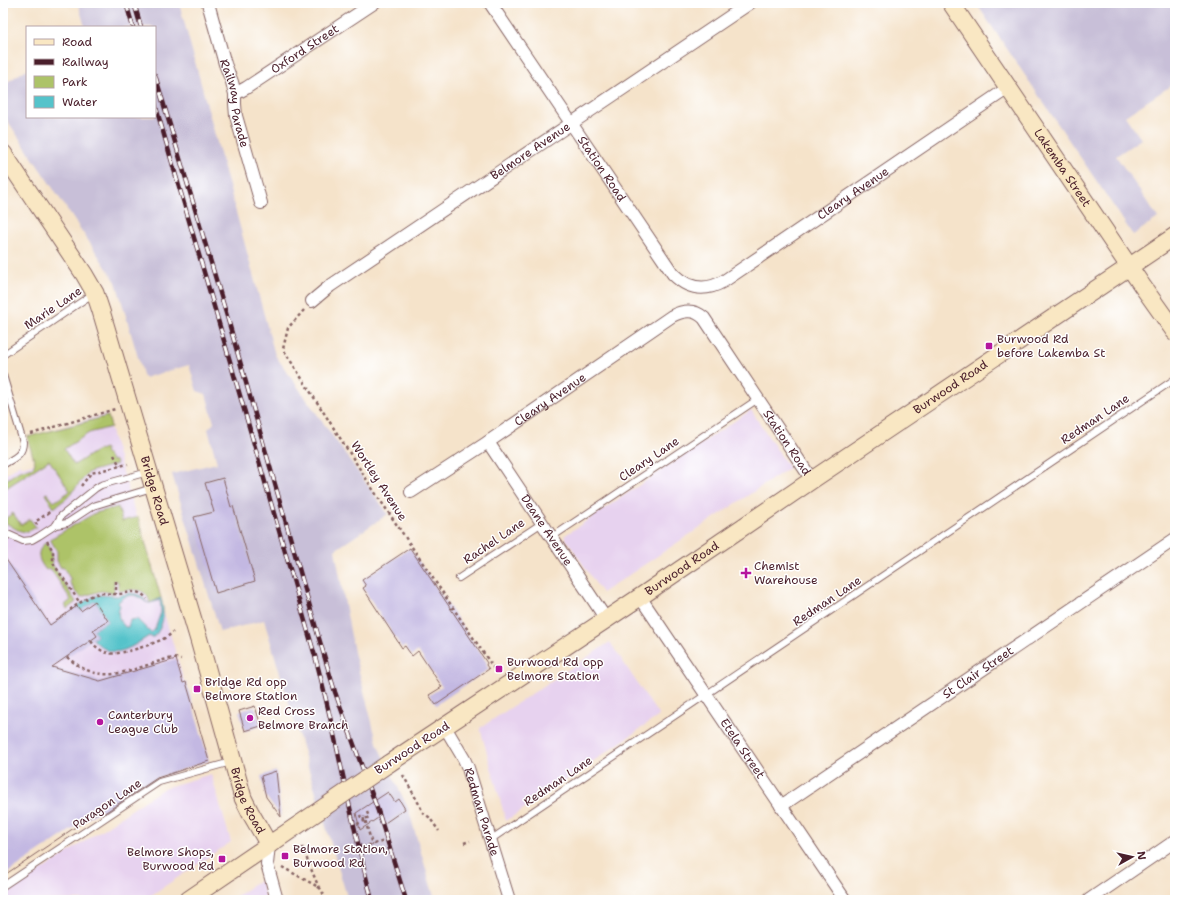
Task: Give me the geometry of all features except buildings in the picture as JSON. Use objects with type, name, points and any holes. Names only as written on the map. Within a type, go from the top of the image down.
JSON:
[{"type":"main road","name":"Lakemba Street","points":[[951,3],[1175,332]]},
{"type":"main road","name":"Bridge Road","points":[[3,154],[84,274],[95,293],[199,640],[243,798],[269,845]]},
{"type":"main road","name":"Burwood Road","points":[[188,900],[388,764],[640,597],[1175,236]]},
{"type":"street","name":"Railway Parade","points":[[208,3],[225,64],[232,82],[235,94],[234,104],[236,116],[261,203]]},
{"type":"street","name":"Oxford Street","points":[[235,94],[374,3]]},
{"type":"street","name":"Station Road","points":[[490,3],[673,274],[684,283],[694,287]]},
{"type":"street","name":"Belmore Avenue","points":[[312,301],[330,286],[750,3]]},
{"type":"street","name":"Cleary Avenue","points":[[694,287],[712,286],[724,282],[1008,88]]},
{"type":"street","name":"Station Road","points":[[690,311],[699,314],[704,318],[812,480]]},
{"type":"street","name":"Cleary Avenue","points":[[412,492],[672,316],[678,313],[690,311]]},
{"type":"street","name":"Deane Avenue","points":[[488,442],[606,619]]},
{"type":"street","name":"St Clair Street","points":[[781,806],[1175,539]]},
{"type":"street","name":"Etela Street","points":[[640,597],[845,900]]},
{"type":"street","name":"Redman Parade","points":[[445,727],[468,768],[509,900]]},
{"type":"street","points":[[1089,900],[1175,841]]},
{"type":"street","points":[[269,845],[267,864],[277,900]]},
{"type":"lane","name":"Marie Lane","points":[[3,355],[95,293]]},
{"type":"lane","points":[[3,374],[23,442],[23,449],[20,453],[3,465]]},
{"type":"lane","name":"Redman Lane","points":[[490,840],[1175,379]]},
{"type":"lane","name":"Cleary Lane","points":[[552,537],[758,399]]},
{"type":"lane","points":[[56,525],[61,516],[101,486],[152,480]]},
{"type":"lane","points":[[3,532],[23,541],[28,541],[56,525],[67,523],[93,506],[152,480]]},
{"type":"lane","name":"Rachel Lane","points":[[459,578],[542,523]]},
{"type":"lane","name":"Paragon Lane","points":[[3,886],[159,782],[232,762]]},
{"type":"path","name":"Wortley Avenue","points":[[312,301],[288,328],[283,349],[374,491],[495,670]]},
{"type":"path","points":[[21,437],[129,404]]},
{"type":"path","points":[[114,456],[120,466]]},
{"type":"path","points":[[116,581],[116,594]]},
{"type":"path","points":[[72,610],[71,609],[93,595],[103,593],[116,594],[136,592],[144,595],[147,599]]},
{"type":"path","points":[[91,641],[103,652],[119,654],[166,638],[173,632]]},
{"type":"path","points":[[67,657],[83,668],[94,673],[102,674],[122,673],[169,658],[181,659]]},
{"type":"path","points":[[403,775],[423,813],[429,817],[439,831]]},
{"type":"path","points":[[360,815],[362,820],[365,817],[369,817],[367,812]]},
{"type":"path","points":[[357,824],[364,821],[365,817]]},
{"type":"path","points":[[365,817],[372,845]]},
{"type":"path","points":[[464,843],[470,841]]},
{"type":"path","points":[[362,847],[385,842]]},
{"type":"path","points":[[302,847],[324,895]]},
{"type":"path","points":[[280,866],[320,888]]},
{"type":"shaded area","points":[[78,3],[179,3],[275,355],[388,514],[335,550],[354,652],[378,746],[408,808],[435,900],[348,900],[264,620],[220,632],[172,474],[217,463],[208,429],[214,423],[206,394],[197,391],[189,365],[144,378],[116,282],[3,114],[3,85],[26,70],[26,118],[156,118],[156,26],[85,26]]},
{"type":"shaded area","points":[[976,3],[1175,3],[1175,83],[1125,116],[1141,139],[1116,156],[1158,218],[1133,235]]},
{"type":"shaded area","points":[[751,410],[789,468],[602,593],[564,536]]},
{"type":"shaded area","name":"Canterbury League Club","points":[[106,414],[207,760],[159,775],[102,813],[101,809],[3,874],[3,476],[20,464],[21,467],[35,463],[27,437]]},
{"type":"shaded area","points":[[610,642],[659,716],[506,821],[480,728]]},
{"type":"shaded area","points":[[211,774],[231,842],[144,900],[3,900],[3,896],[164,788]]},
{"type":"shaded area","points":[[261,880],[266,900],[230,900]]},
{"type":"green space","points":[[108,416],[111,427],[89,433],[64,449],[74,465],[96,451],[105,448],[105,451],[112,461],[114,460],[117,464],[89,472],[67,498],[54,508],[45,494],[47,493],[54,502],[70,491],[49,460],[3,490],[3,482],[19,471],[33,467],[35,463],[27,437]]},
{"type":"green space","points":[[118,507],[122,521],[138,517],[161,598],[150,603],[142,591],[120,591],[118,589],[118,581],[114,581],[114,593],[101,591],[81,597],[76,593],[69,581],[71,580],[63,567],[61,568],[57,561],[57,551],[50,539],[95,513]]},
{"type":"green space","points":[[13,513],[21,525],[30,519],[36,527],[24,532],[17,530],[6,523],[6,518]]},
{"type":"green space","points":[[46,542],[51,552],[52,564],[76,602],[67,609],[65,605],[71,600],[50,568],[46,570],[41,563],[39,553],[40,549]]},
{"type":"water","points":[[130,593],[140,595],[146,602],[133,595],[121,599],[118,603],[120,605],[119,617],[125,627],[128,627],[130,620],[137,619],[151,633],[155,629],[161,612],[160,600],[151,603],[161,598],[163,619],[157,633],[153,638],[149,636],[127,649],[114,652],[100,646],[93,639],[97,636],[93,630],[108,621],[95,601],[81,611],[77,606],[99,595],[118,596]]},
{"type":"railway","points":[[126,3],[133,26]]},
{"type":"railway","points":[[134,3],[141,26]]},
{"type":"railway","points":[[156,78],[229,323],[335,692],[378,811],[406,900]]},
{"type":"railway","points":[[156,107],[315,656],[372,900]]},
{"type":"place","name":"Burwood Rd before Lakemba St","points":[[989,346]]},
{"type":"place","name":"Chemist Warehouse","points":[[746,573]]},
{"type":"place","name":"Burwood Rd opp Belmore Station","points":[[499,669]]},
{"type":"place","name":"Bridge Rd opp Belmore Station","points":[[197,689]]},
{"type":"place","name":"Red Cross Belmore Branch","points":[[250,718]]},
{"type":"place","name":"Canterbury League Club","points":[[100,722]]},
{"type":"place","name":"Belmore Station, Burwood Rd","points":[[285,856]]},
{"type":"place","name":"Belmore Shops, Burwood Rd","points":[[222,859]]}]
